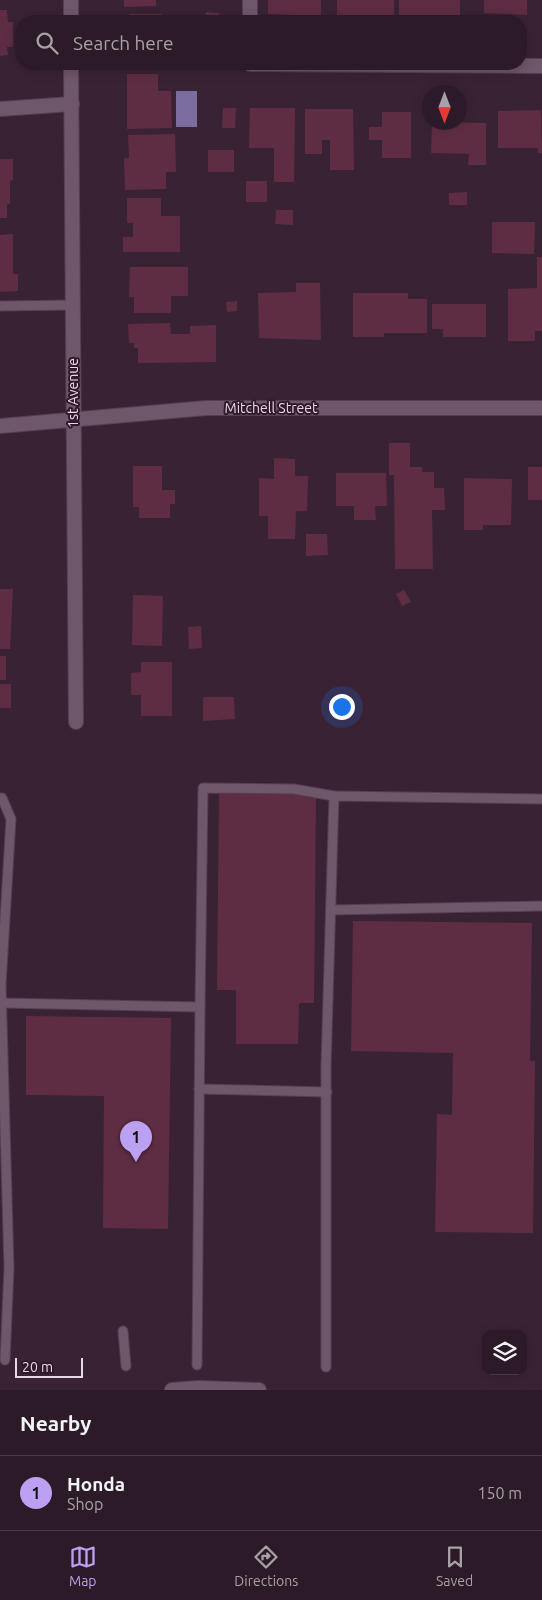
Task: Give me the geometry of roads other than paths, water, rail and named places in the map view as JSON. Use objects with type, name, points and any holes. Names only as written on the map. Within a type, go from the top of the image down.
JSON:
[{"type":"street","points":[[71,0],[71,15]]},
{"type":"street","points":[[250,0],[250,15]]},
{"type":"street","points":[[527,66],[542,66]]},
{"type":"street","name":"1st Avenue","points":[[71,70],[76,722]]},
{"type":"street","points":[[0,109],[72,104]]},
{"type":"street","name":"Mitchell Street","points":[[0,426],[241,407],[542,408]]},
{"type":"street","points":[[172,1390],[198,1388],[259,1390]]},
{"type":"lane","points":[[0,306],[73,305]]},
{"type":"lane","points":[[197,1365],[203,788],[294,789],[334,796],[542,799]]},
{"type":"lane","points":[[326,1367],[326,1092],[334,796]]},
{"type":"lane","points":[[0,798],[2,798],[11,819],[2,1004],[9,1268],[6,1360]]},
{"type":"lane","points":[[331,910],[542,906]]},
{"type":"lane","points":[[2,1004],[200,1007]]},
{"type":"lane","points":[[199,1089],[326,1092]]},
{"type":"lane","points":[[123,1331],[126,1366]]},
{"type":"place","name":"Honda","points":[[136,1162]]}]
